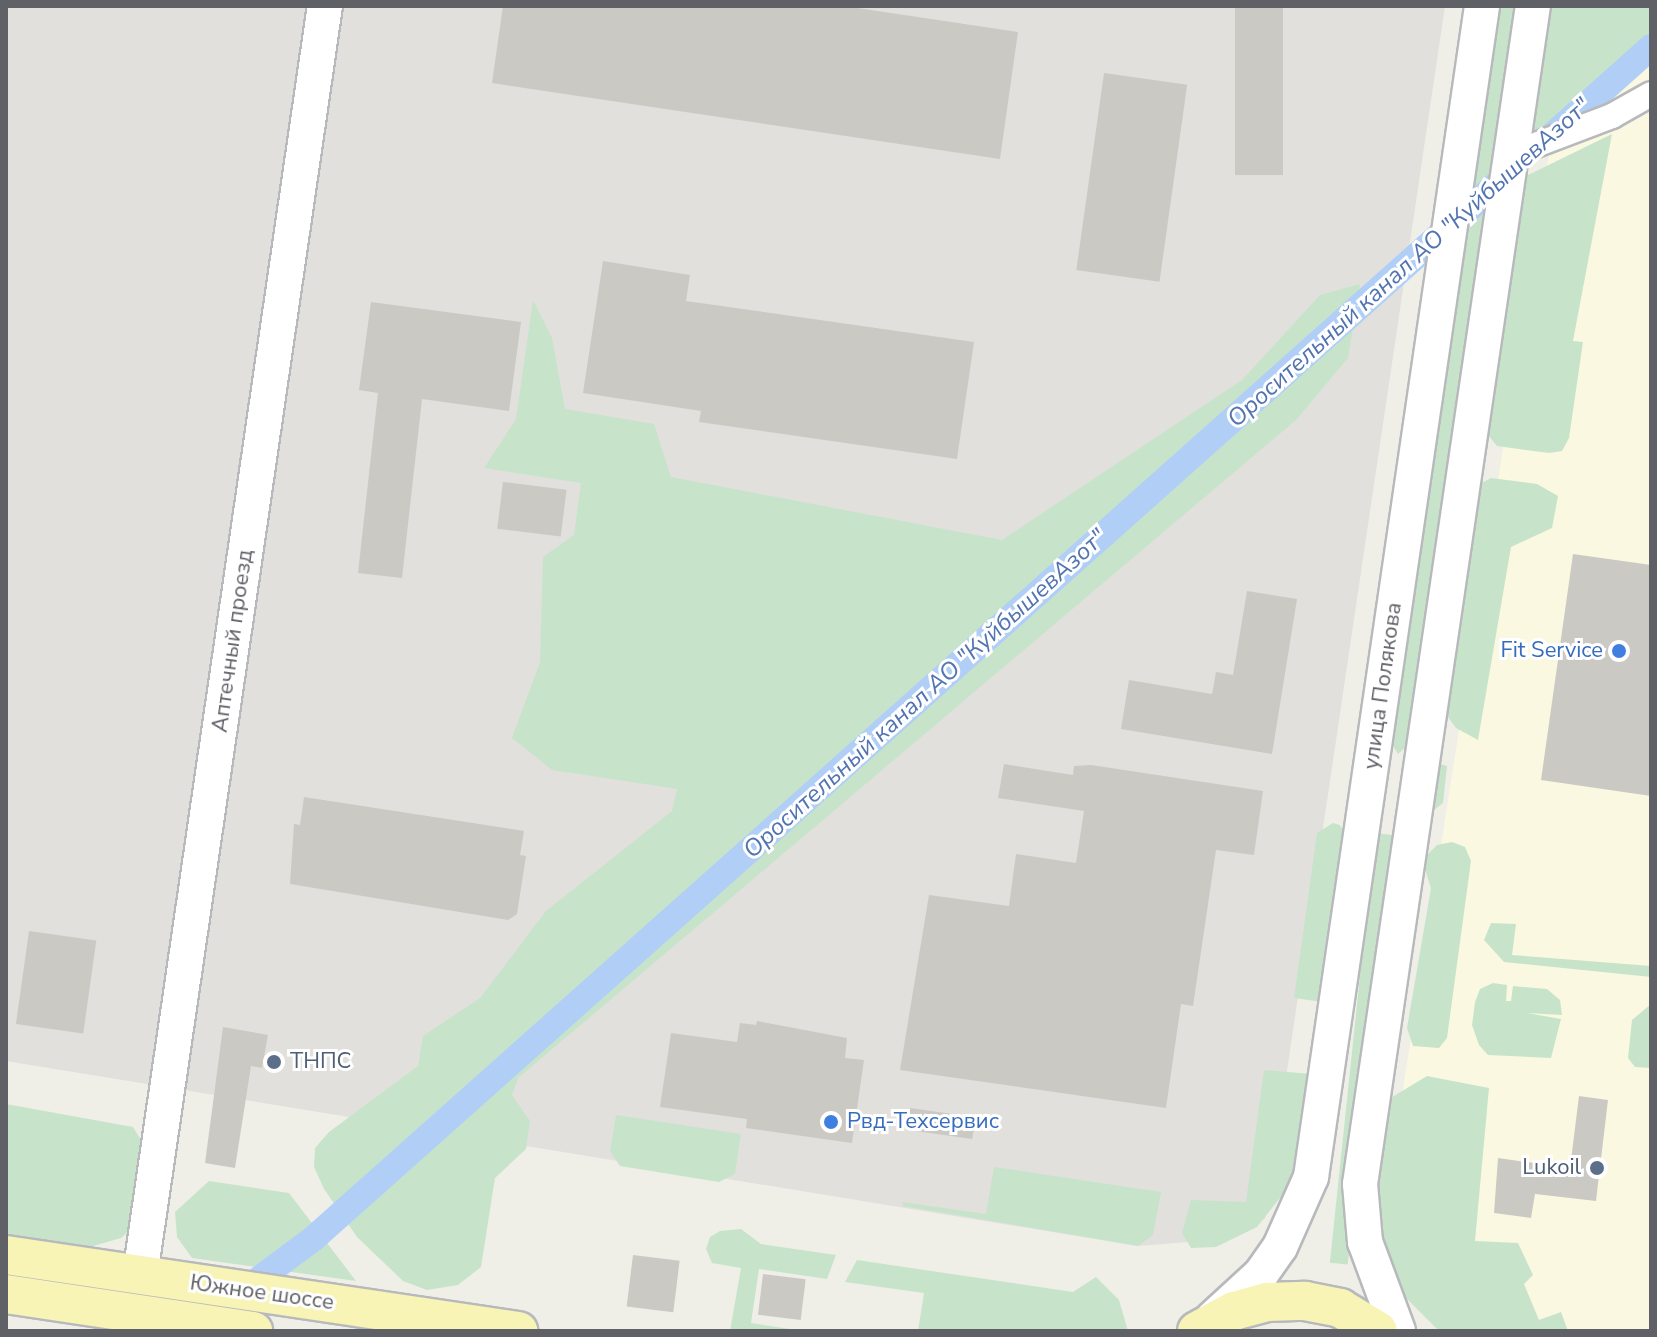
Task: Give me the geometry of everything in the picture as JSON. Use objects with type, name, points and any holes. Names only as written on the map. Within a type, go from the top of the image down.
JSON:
[{"type":"main road","name":"Аптечный проезд","points":[[140,1275],[325,6]]},
{"type":"main road","name":"улица Полякова","points":[[1199,1330],[1237,1299],[1280,1247],[1311,1177],[1482,6]]},
{"type":"main road","points":[[1398,1331],[1365,1242],[1360,1184],[1533,6]]},
{"type":"main road","points":[[1369,781],[1418,789]]},
{"type":"main road","name":"Южное шоссе","points":[[6,1255],[518,1331]]},
{"type":"main road","name":"Южное шоссе","points":[[6,1294],[195,1327],[253,1331]]},
{"type":"main road","points":[[1199,1330],[1267,1302],[1305,1301],[1340,1308],[1378,1331]]},
{"type":"street","points":[[1512,154],[1612,116],[1651,94]]},
{"type":"shaded area","points":[[6,6],[1445,6],[1265,1219],[1200,1241],[1138,1246],[6,1061]]},
{"type":"shaded area","points":[[1572,6],[1651,6],[1651,1331],[1487,1331],[1389,1179]]},
{"type":"green space","points":[[1499,6],[1517,6],[1408,745],[1398,754],[1391,743]]},
{"type":"green space","points":[[1546,6],[1651,6],[1651,65],[1594,99],[1592,112],[1539,137],[1530,126]]},
{"type":"green space","points":[[1612,134],[1573,341],[1583,342],[1569,438],[1562,451],[1549,453],[1497,446],[1487,434],[1518,180]]},
{"type":"green space","points":[[1360,284],[1348,358],[1296,420],[518,1078],[512,1095],[530,1121],[526,1149],[495,1178],[481,1267],[458,1285],[427,1290],[403,1281],[357,1237],[324,1189],[314,1167],[315,1148],[329,1132],[418,1066],[423,1036],[480,998],[546,911],[672,811],[677,789],[552,770],[512,738],[540,662],[543,557],[574,535],[581,483],[484,468],[516,419],[533,300],[552,338],[565,409],[654,424],[671,477],[1002,540],[1242,380],[1320,295]]},
{"type":"green space","points":[[1491,478],[1537,484],[1558,496],[1552,528],[1511,547],[1478,740],[1456,728],[1445,713],[1478,485]]},
{"type":"green space","points":[[1437,763],[1447,766],[1443,803],[1429,814]]},
{"type":"green space","points":[[1333,823],[1340,825],[1346,837],[1323,1002],[1294,998],[1317,833]]},
{"type":"green space","points":[[1375,833],[1393,835],[1348,1265],[1330,1263]]},
{"type":"green space","points":[[1452,842],[1465,847],[1471,861],[1447,1038],[1439,1048],[1413,1046],[1407,1028],[1431,888],[1422,860],[1437,845]]},
{"type":"green space","points":[[1491,923],[1516,924],[1512,955],[1651,966],[1651,977],[1504,962],[1484,940]]},
{"type":"green space","points":[[1493,983],[1507,985],[1506,1001],[1511,1001],[1513,986],[1547,989],[1560,1000],[1562,1015],[1527,1013],[1561,1019],[1551,1058],[1488,1055],[1479,1045],[1472,1025],[1475,1002],[1480,989]]},
{"type":"green space","points":[[1651,1004],[1651,1068],[1635,1067],[1628,1058],[1632,1020]]},
{"type":"green space","points":[[1264,1070],[1312,1074],[1290,1185],[1257,1227],[1216,1247],[1191,1248],[1182,1233],[1191,1200],[1246,1202]]},
{"type":"green space","points":[[1427,1076],[1489,1088],[1475,1241],[1518,1243],[1533,1275],[1524,1284],[1539,1320],[1561,1312],[1568,1331],[1439,1331],[1394,1286],[1368,1218],[1389,1099]]},
{"type":"green space","points":[[6,1104],[133,1127],[143,1143],[132,1228],[121,1238],[90,1247],[6,1235]]},
{"type":"green space","points":[[616,1115],[741,1134],[735,1174],[719,1182],[620,1166],[610,1151]]},
{"type":"green space","points":[[994,1167],[1161,1192],[1153,1235],[1138,1246],[903,1206],[902,1202],[986,1214]]},
{"type":"green space","points":[[209,1181],[289,1193],[356,1281],[192,1258],[177,1237],[175,1212]]},
{"type":"green space","points":[[741,1229],[761,1244],[836,1255],[827,1279],[759,1269],[751,1323],[803,1331],[730,1331],[741,1268],[712,1263],[706,1249],[710,1237],[720,1231]]},
{"type":"green space","points":[[857,1260],[1073,1292],[1096,1277],[1119,1300],[1128,1331],[918,1331],[924,1293],[845,1282]]},
{"type":"building","points":[[503,6],[844,6],[1018,32],[1000,159],[492,83]]},
{"type":"building","points":[[1235,6],[1283,6],[1283,175],[1235,175]]},
{"type":"building","points":[[1104,73],[1187,85],[1159,282],[1076,270]]},
{"type":"building","points":[[603,261],[690,275],[686,301],[974,342],[957,459],[699,422],[701,411],[583,393]]},
{"type":"building","points":[[371,302],[521,322],[509,411],[422,399],[402,578],[358,573],[378,393],[359,390]]},
{"type":"building","points":[[503,482],[567,490],[561,536],[497,529]]},
{"type":"building","points":[[1573,554],[1651,565],[1651,796],[1541,780]]},
{"type":"building","points":[[1247,591],[1297,599],[1272,754],[1121,729],[1129,680],[1212,694],[1216,672],[1233,675]]},
{"type":"building","points":[[1004,764],[1073,775],[1074,766],[1091,765],[1263,791],[1254,855],[1216,850],[1193,1006],[1181,1004],[1166,1108],[900,1070],[929,895],[1009,906],[1016,854],[1076,863],[1084,811],[998,798]]},
{"type":"building","points":[[304,797],[524,831],[520,855],[526,856],[517,914],[508,920],[290,884],[294,824],[300,825]]},
{"type":"building","points":[[29,931],[96,940],[83,1034],[16,1024]]},
{"type":"building","points":[[757,1021],[847,1038],[845,1058],[864,1060],[852,1143],[746,1128],[747,1119],[660,1107],[671,1033],[737,1042],[740,1023],[756,1025]]},
{"type":"building","points":[[223,1027],[268,1035],[262,1068],[251,1066],[235,1168],[205,1163]]},
{"type":"building","points":[[1579,1096],[1608,1100],[1596,1201],[1535,1194],[1531,1218],[1494,1213],[1498,1158],[1570,1168]]},
{"type":"building","points":[[910,1108],[975,1117],[972,1139],[907,1130]]},
{"type":"building","points":[[633,1255],[680,1261],[673,1312],[627,1307]]},
{"type":"building","points":[[763,1274],[806,1279],[801,1320],[758,1315]]},
{"type":"waterway","name":"Оросительный канал АО \"КуйбышевАзот\"","points":[[1546,141],[1651,47]]},
{"type":"waterway","name":"Оросительный канал АО \"КуйбышевАзот\"","points":[[239,1294],[314,1238],[1514,169]]},
{"type":"place","name":"Fit Service","points":[[1619,651]]},
{"type":"place","name":"ТНПС","points":[[274,1062]]},
{"type":"place","name":"Рвд-Техсервис","points":[[831,1122]]},
{"type":"place","name":"Lukoil","points":[[1597,1168]]}]
